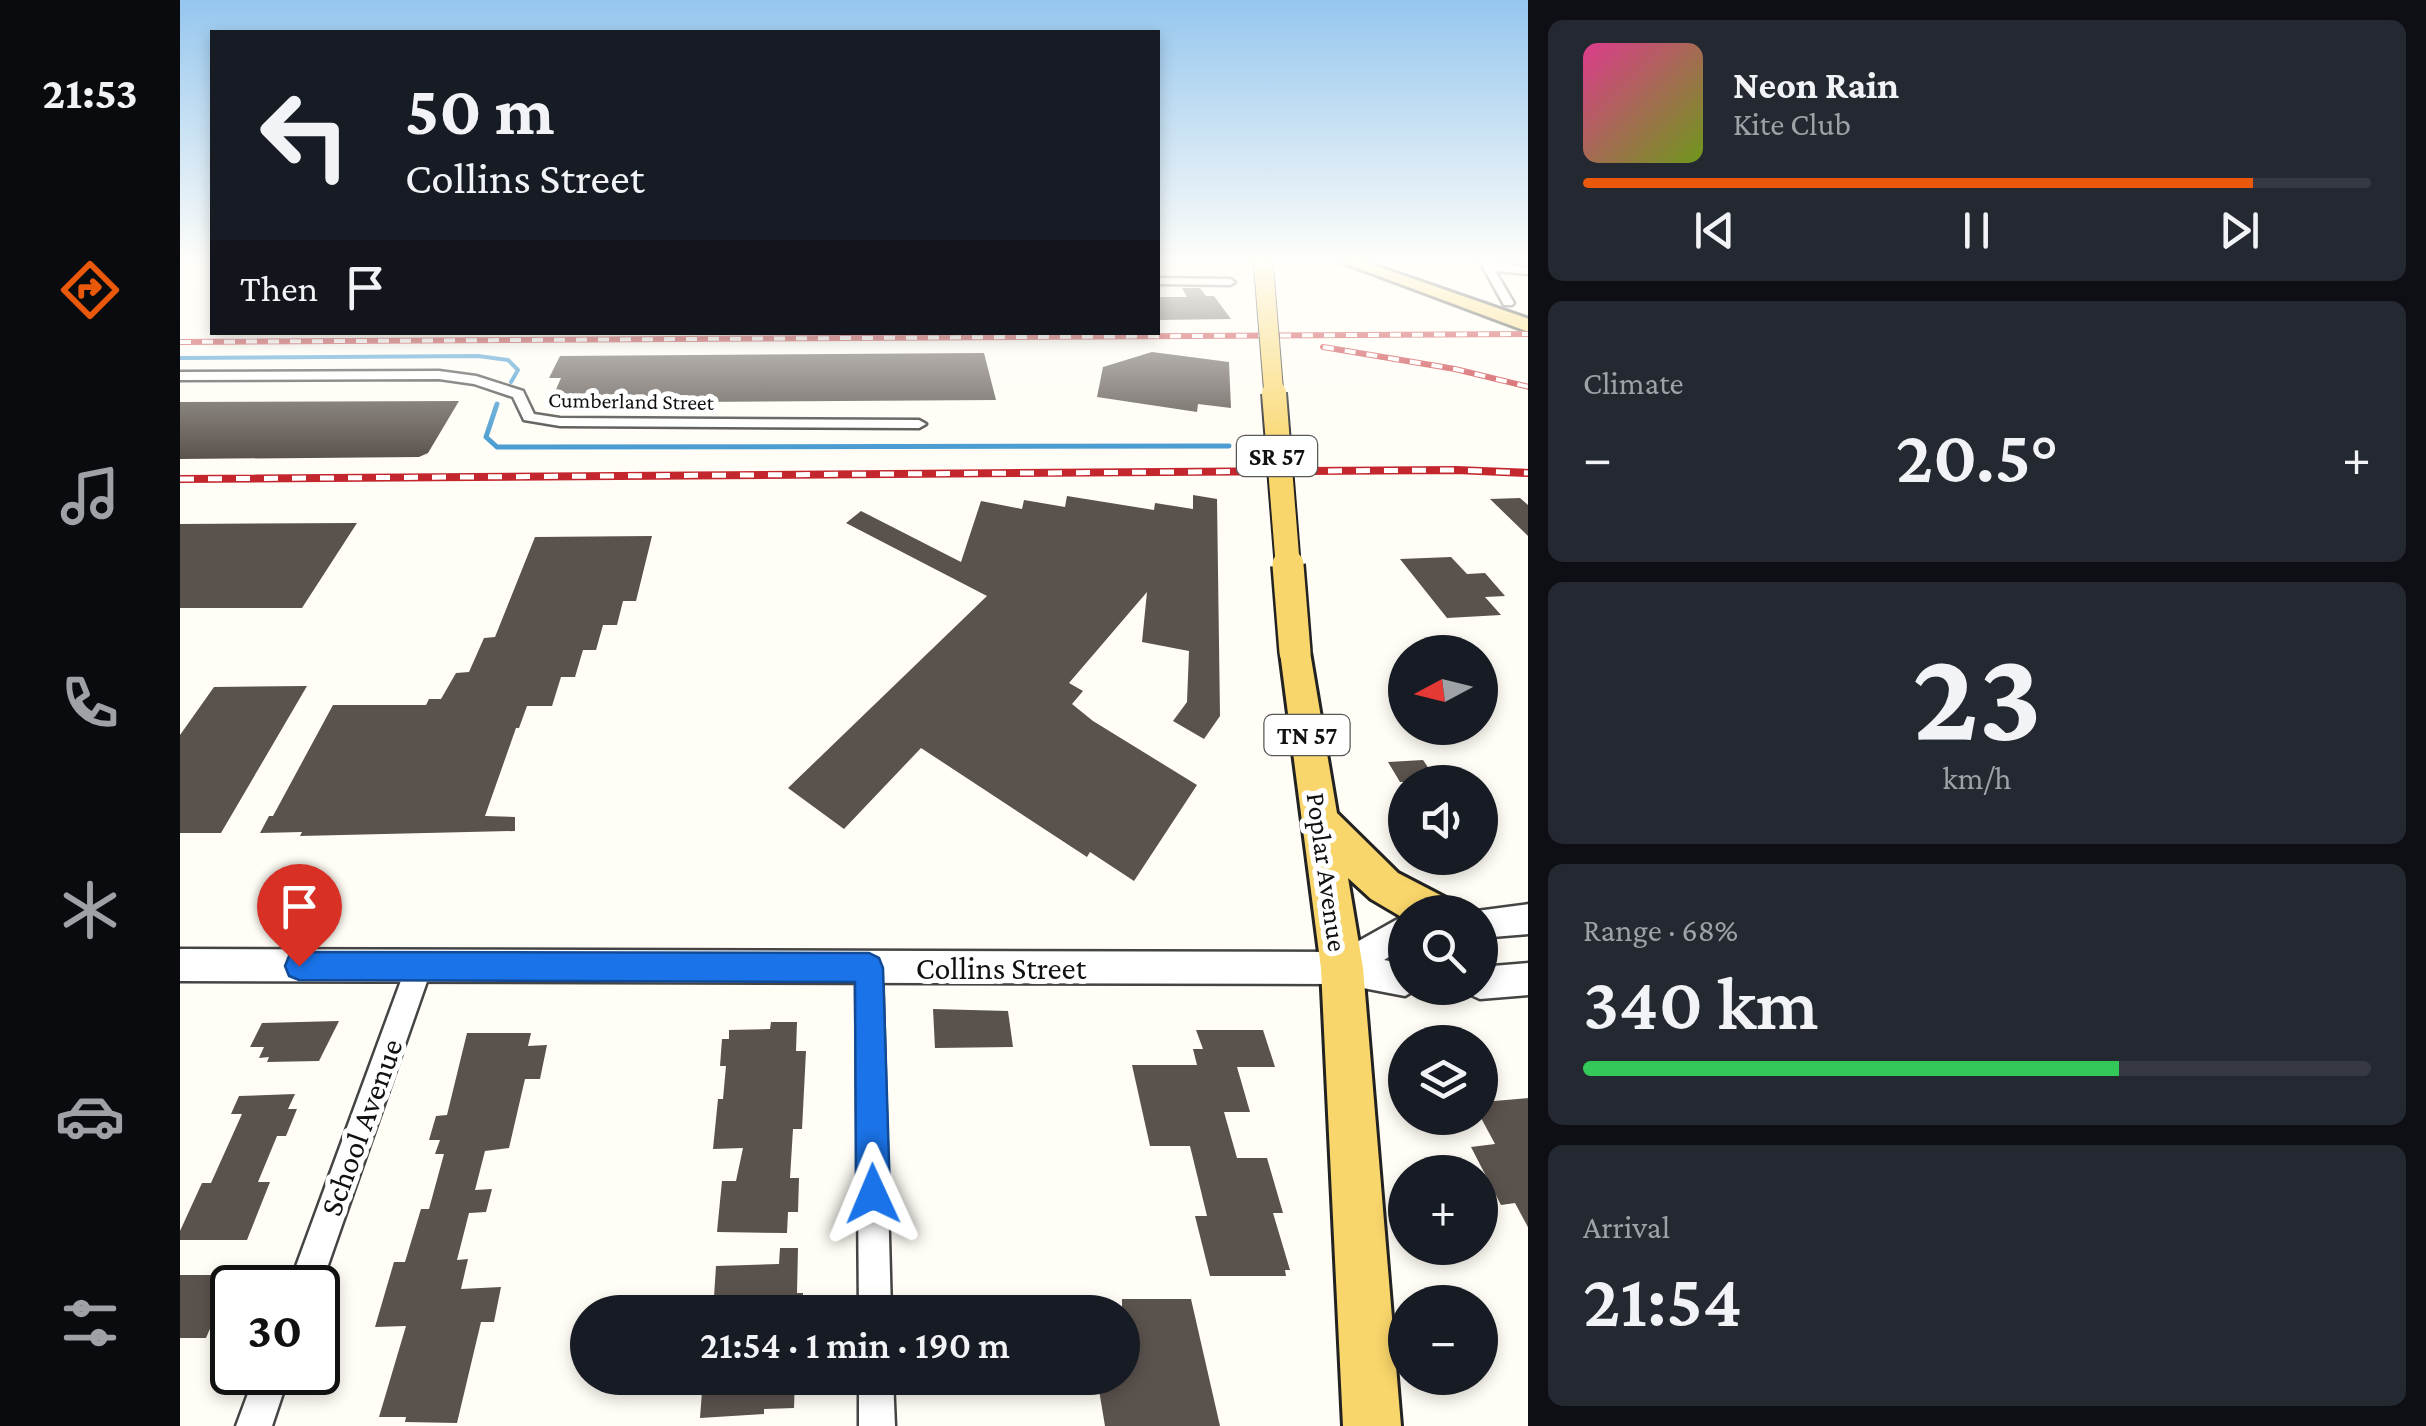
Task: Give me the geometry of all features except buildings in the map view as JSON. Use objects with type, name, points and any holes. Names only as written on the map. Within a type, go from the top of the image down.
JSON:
[{"type":"main road","name":"Poplar Avenue","points":[[1268,327],[1295,652],[1342,968],[1372,1426]]},
{"type":"main road","points":[[1320,818],[1352,858],[1396,895]]},
{"type":"street","name":"Cumberland Street","points":[[180,376],[458,378],[518,394],[529,417],[560,422],[919,424]]},
{"type":"street","points":[[1498,922],[1528,919]]},
{"type":"street","points":[[1342,968],[1388,940]]},
{"type":"street","name":"Collins Street","points":[[180,966],[1342,968],[1388,977]]},
{"type":"street","name":"School Avenue","points":[[312,1265],[419,966]]},
{"type":"street","points":[[869,968],[875,1295]]},
{"type":"street","points":[[1498,982],[1528,980]]},
{"type":"street","points":[[254,1426],[265,1395]]},
{"type":"street","points":[[876,1395],[877,1426]]},
{"type":"waterway","points":[[180,358],[478,356],[508,360],[518,370],[511,382]]},
{"type":"waterway","points":[[497,404],[486,437],[497,447],[1229,446]]},
{"type":"railway","points":[[180,342],[1528,334]]},
{"type":"railway","points":[[1323,347],[1455,369],[1528,387]]},
{"type":"railway","points":[[180,479],[1456,470],[1528,473]]},
{"type":"route","points":[[299,966],[869,968],[873,1194]]}]
